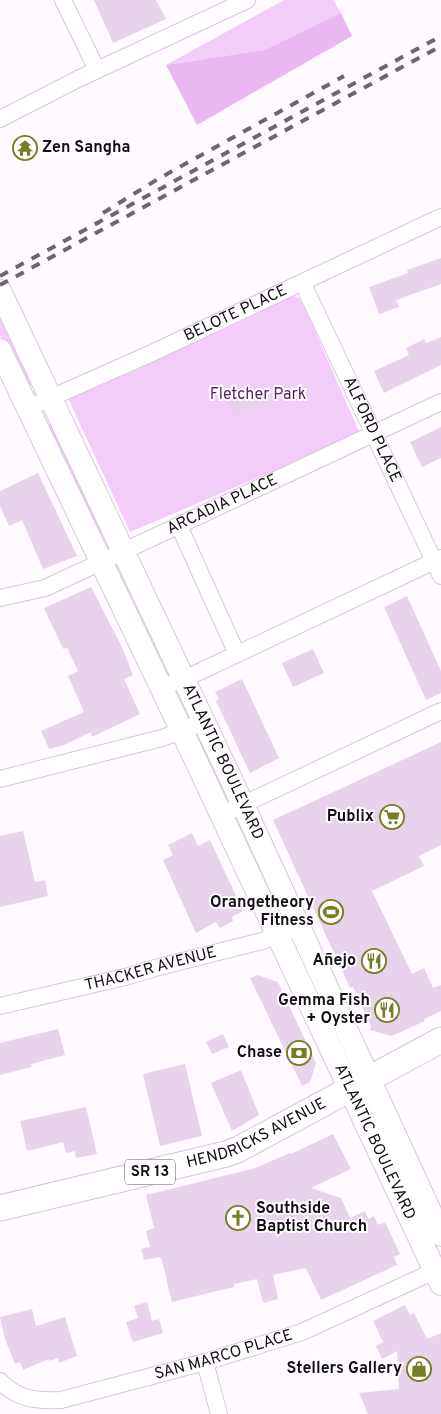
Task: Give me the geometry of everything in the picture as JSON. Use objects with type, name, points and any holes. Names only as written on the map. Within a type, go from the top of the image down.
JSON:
[{"type":"main road","name":"ATLANTIC BOULEVARD","points":[[0,291],[298,924],[360,1084],[439,1275]]},
{"type":"main road","name":"ATLANTIC BOULEVARD","points":[[0,350],[278,936],[441,1235]]},
{"type":"main road","name":"HENDRICKS AVENUE","points":[[0,1208],[226,1154],[441,1040]]},
{"type":"street","points":[[63,0],[97,70]]},
{"type":"street","points":[[0,119],[97,70],[247,0]]},
{"type":"street","name":"BELOTE PLACE","points":[[28,408],[303,284],[441,217]]},
{"type":"street","name":"ALFORD PLACE","points":[[303,284],[373,434],[439,565]]},
{"type":"street","name":"ARCADIA PLACE","points":[[0,598],[44,588],[441,402]]},
{"type":"street","points":[[179,526],[237,654]]},
{"type":"street","points":[[161,688],[439,565]]},
{"type":"street","points":[[221,815],[441,711]]},
{"type":"street","points":[[0,779],[182,731],[204,722]]},
{"type":"street","name":"THACKER AVENUE","points":[[0,1006],[125,978],[155,968],[278,936],[298,924]]},
{"type":"street","name":"SAN MARCO PLACE","points":[[0,1382],[7,1389],[23,1397],[38,1401],[62,1400],[205,1362],[302,1332],[439,1275]]},
{"type":"street","points":[[205,1362],[219,1414]]},
{"type":"green space","points":[[284,0],[333,0],[341,13],[264,50],[166,65]]},
{"type":"green space","name":"Fletcher Park","points":[[291,296],[298,297],[305,308],[360,434],[130,532],[67,396]]},
{"type":"green space","points":[[4,319],[34,388],[24,380],[0,335],[0,321]]},
{"type":"green space","points":[[51,422],[102,532],[100,535],[49,433],[48,424]]},
{"type":"shaded area","points":[[341,13],[352,36],[197,125],[166,65],[264,50]]},
{"type":"building","points":[[94,0],[156,0],[166,19],[113,43]]},
{"type":"building","points":[[441,258],[441,284],[396,300],[399,307],[379,314],[369,287],[408,273],[407,270]]},
{"type":"building","points":[[441,337],[441,365],[384,393],[374,371],[409,355],[406,348],[424,339],[426,343]]},
{"type":"building","points":[[259,386],[266,402],[234,417],[226,401]]},
{"type":"building","points":[[441,427],[441,458],[422,467],[410,442]]},
{"type":"building","points":[[38,473],[77,556],[43,569],[22,520],[9,526],[0,506],[0,491]]},
{"type":"building","points":[[91,587],[122,647],[133,675],[124,679],[140,714],[92,737],[91,732],[64,745],[49,749],[41,731],[84,712],[68,676],[78,671],[67,648],[63,649],[44,608]]},
{"type":"building","points":[[407,596],[441,671],[441,693],[426,700],[384,607]]},
{"type":"building","points":[[313,649],[324,673],[293,687],[282,663]]},
{"type":"building","points":[[242,679],[279,758],[250,773],[216,701],[219,699],[215,692]]},
{"type":"building","points":[[441,742],[441,845],[419,856],[424,866],[372,891],[412,974],[424,968],[433,988],[441,985],[441,1011],[424,1019],[425,1021],[392,1036],[370,1030],[371,1026],[353,987],[350,988],[273,820]]},
{"type":"building","points":[[23,831],[35,882],[45,880],[48,896],[0,907],[0,836]]},
{"type":"building","points":[[192,833],[198,846],[210,840],[243,911],[232,917],[233,921],[220,928],[216,922],[196,933],[163,860],[173,855],[168,845]]},
{"type":"building","points":[[258,975],[278,982],[316,1063],[310,1082],[302,1086],[250,978]]},
{"type":"building","points":[[58,1029],[65,1055],[31,1064],[32,1067],[0,1075],[0,1043]]},
{"type":"building","points":[[223,1034],[229,1047],[212,1054],[206,1042]]},
{"type":"building","points":[[185,1064],[202,1136],[160,1146],[143,1074]]},
{"type":"building","points":[[241,1070],[259,1115],[232,1131],[211,1083]]},
{"type":"building","points":[[86,1107],[97,1154],[76,1158],[75,1151],[66,1153],[63,1142],[27,1151],[20,1121]]},
{"type":"building","name":"Southside Baptist Church","points":[[333,1134],[351,1169],[311,1188],[341,1198],[350,1218],[365,1211],[368,1219],[374,1216],[378,1225],[385,1222],[400,1254],[394,1257],[397,1265],[321,1300],[306,1268],[273,1275],[278,1299],[263,1303],[257,1279],[234,1284],[234,1287],[172,1302],[161,1257],[144,1260],[141,1249],[150,1247],[146,1231],[154,1228],[146,1195],[255,1168],[291,1154]]},
{"type":"building","points":[[147,1302],[152,1321],[159,1319],[163,1333],[133,1342],[126,1322],[138,1318],[134,1306]]},
{"type":"building","points":[[405,1305],[410,1315],[414,1313],[427,1339],[441,1333],[441,1414],[368,1414],[359,1393],[399,1389],[397,1351],[382,1359],[376,1346],[383,1342],[373,1321]]},
{"type":"building","points":[[32,1309],[36,1326],[65,1317],[77,1356],[59,1363],[58,1358],[49,1361],[49,1359],[23,1370],[20,1362],[15,1364],[5,1339],[0,1317]]},
{"type":"railway","points":[[0,276],[441,36]]},
{"type":"railway","points":[[0,285],[441,46]]},
{"type":"railway","points":[[103,213],[158,179],[344,76]]},
{"type":"place","name":"Zen Sangha","points":[[25,148]]},
{"type":"place","name":"Publix","points":[[392,817]]},
{"type":"place","name":"Orangetheory Fitness","points":[[331,912]]},
{"type":"place","name":"Añejo","points":[[374,961]]},
{"type":"place","name":"Gemma Fish + Oyster","points":[[387,1010]]},
{"type":"place","name":"Chase","points":[[299,1053]]},
{"type":"place","name":"Southside Baptist Church","points":[[238,1218]]},
{"type":"place","name":"Stellers Gallery","points":[[419,1369]]}]
